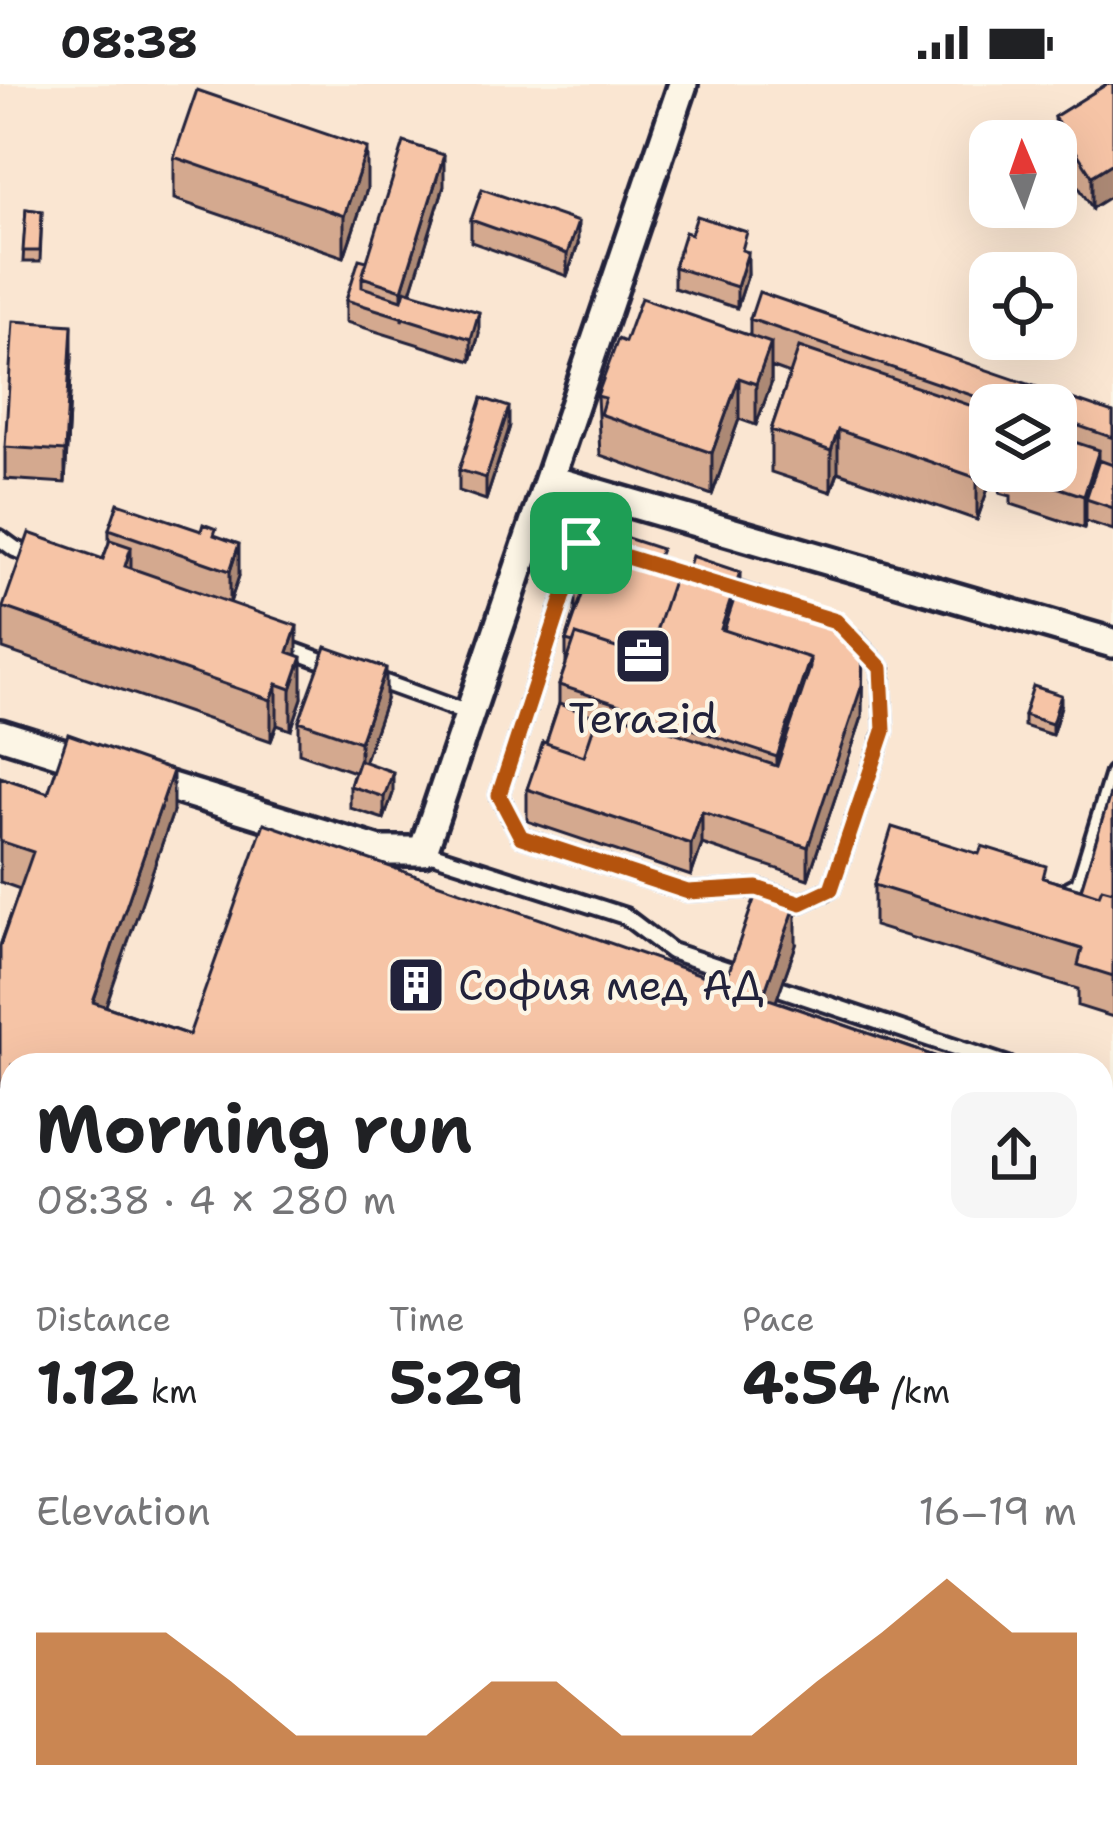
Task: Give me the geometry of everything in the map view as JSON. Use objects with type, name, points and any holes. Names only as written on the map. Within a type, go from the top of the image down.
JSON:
[{"type":"street","points":[[0,734],[379,850],[423,851],[683,84]]},
{"type":"street","points":[[551,480],[1113,643]]},
{"type":"lane","points":[[551,480],[581,543],[499,795],[521,837],[688,892],[757,888],[801,903],[831,889],[884,731],[881,668],[836,621]]},
{"type":"lane","points":[[0,538],[15,549],[58,562]]},
{"type":"lane","points":[[581,543],[623,556]]},
{"type":"lane","points":[[268,641],[471,714]]},
{"type":"lane","points":[[1034,890],[1055,897],[1079,884],[1113,773]]},
{"type":"lane","points":[[423,851],[625,916],[671,951],[740,974]]},
{"type":"lane","points":[[782,989],[973,1053]]},
{"type":"shaded area","points":[[0,84],[1113,84],[1113,1053],[0,1053]]},
{"type":"building","points":[[1113,84],[1113,163],[1092,176],[1077,153],[1077,120],[1054,117]]},
{"type":"building","points":[[197,90],[367,148],[344,216],[174,157]]},
{"type":"building","points":[[404,142],[444,155],[402,290],[362,277]]},
{"type":"building","points":[[482,189],[578,222],[567,254],[471,220]]},
{"type":"building","points":[[26,209],[42,211],[40,251],[23,251]]},
{"type":"building","points":[[697,216],[747,232],[742,250],[748,252],[737,287],[674,267],[685,232],[691,234]]},
{"type":"building","points":[[359,259],[367,261],[362,287],[402,300],[405,290],[479,312],[471,339],[346,300]]},
{"type":"building","points":[[759,292],[1028,384],[969,384],[969,394],[750,319]]},
{"type":"building","points":[[641,298],[771,343],[756,384],[739,378],[712,453],[600,414],[605,398],[597,396],[618,339],[625,342]]},
{"type":"building","points":[[13,321],[72,325],[65,451],[5,447]]},
{"type":"building","points":[[799,347],[969,405],[969,475],[838,430],[831,451],[771,430]]},
{"type":"building","points":[[482,398],[509,407],[486,478],[459,470]]},
{"type":"building","points":[[1077,401],[1113,413],[1113,438],[1077,425]]},
{"type":"building","points":[[1077,443],[1099,450],[1084,496],[1072,492],[1077,492]]},
{"type":"building","points":[[1099,460],[1113,465],[1113,508],[1086,499]]},
{"type":"building","points":[[118,503],[201,531],[203,524],[216,529],[214,535],[239,544],[230,571],[109,529]]},
{"type":"building","points":[[29,533],[103,559],[110,540],[131,547],[125,566],[297,626],[288,652],[302,657],[291,689],[277,684],[271,700],[3,607]]},
{"type":"building","points":[[618,535],[661,549],[658,557],[682,565],[647,658],[576,635],[573,643],[566,641],[584,589],[575,579],[581,574],[577,570],[589,559],[594,550],[590,547],[603,536],[615,543]]},
{"type":"building","points":[[692,556],[740,572],[721,629],[810,658],[777,757],[559,685],[576,635],[647,658],[676,572],[686,575]]},
{"type":"building","points":[[740,581],[829,611],[863,646],[862,685],[808,847],[702,812],[691,844],[527,789],[543,742],[584,756],[600,708],[777,766],[810,658],[724,630]]},
{"type":"building","points":[[326,647],[386,668],[360,742],[299,721]]},
{"type":"building","points":[[1033,686],[1061,695],[1052,724],[1024,715]]},
{"type":"building","points":[[559,704],[597,717],[584,756],[546,743]]},
{"type":"building","points":[[68,734],[173,771],[93,1002],[189,1035],[264,823],[725,983],[757,891],[796,904],[763,997],[925,1053],[0,1053],[0,946],[33,852],[0,841],[0,777],[48,793]]},
{"type":"building","points":[[359,760],[393,772],[384,797],[350,786]]},
{"type":"building","points":[[1113,785],[1113,891],[1102,888],[1099,895],[1081,889]]},
{"type":"building","points":[[892,827],[979,854],[982,846],[1046,866],[1043,878],[1099,895],[1102,888],[1113,891],[1113,976],[1078,965],[1082,949],[874,885]]},
{"type":"place","name":"Terazid","points":[[643,656]]},
{"type":"place","name":"София мед АД","points":[[416,985]]},
{"type":"route","points":[[581,543],[836,621],[881,668],[884,731],[831,889],[801,903],[757,888],[688,892],[521,837],[499,795],[581,543]]}]
